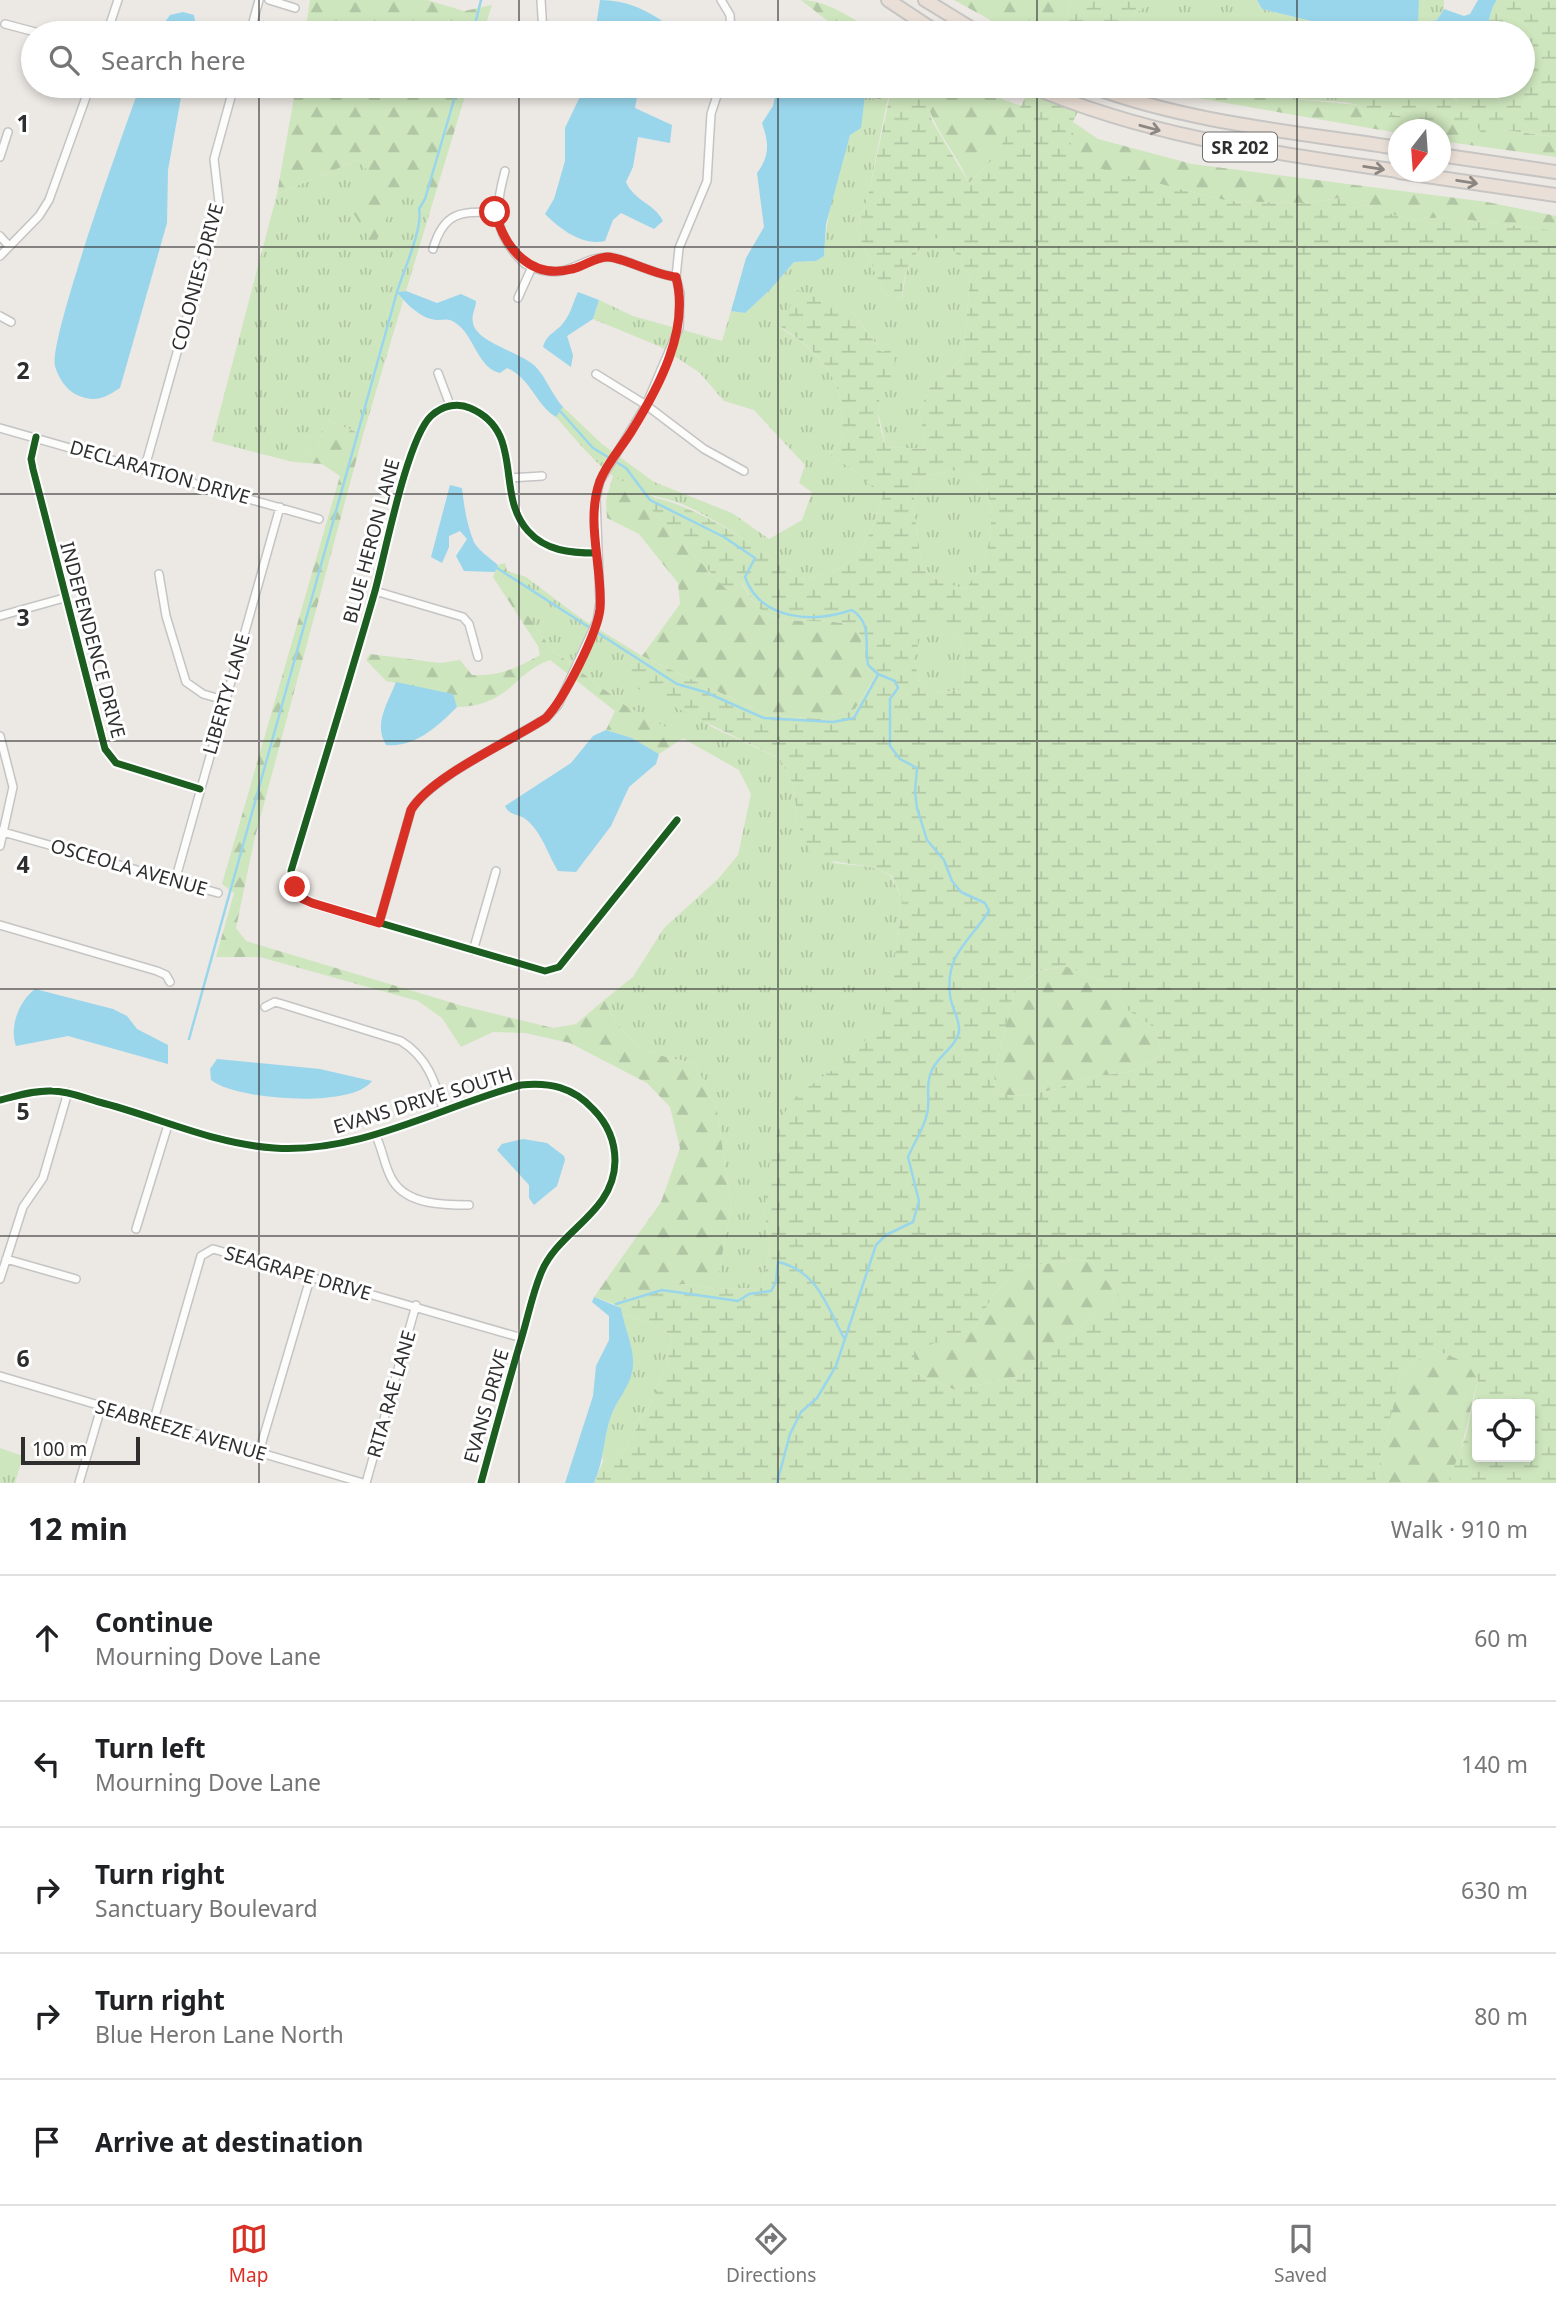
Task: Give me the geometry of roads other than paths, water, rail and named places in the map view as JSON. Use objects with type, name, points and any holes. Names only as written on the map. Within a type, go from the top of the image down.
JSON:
[{"type":"highway","points":[[888,0],[920,21]]},
{"type":"highway","points":[[925,0],[959,21]]},
{"type":"highway","name":"SR 202","points":[[1059,98],[1085,109],[1179,136],[1388,169]]},
{"type":"highway","name":"SR 202","points":[[1132,98],[1202,118],[1388,146]]},
{"type":"highway","points":[[1451,157],[1556,172]]},
{"type":"highway","name":"SR 202","points":[[1451,179],[1556,195]]},
{"type":"street","points":[[111,21],[118,0]]},
{"type":"street","points":[[253,21],[259,0]]},
{"type":"street","points":[[269,0],[295,8]]},
{"type":"street","points":[[541,0],[542,21]]},
{"type":"street","points":[[722,0],[731,21]]},
{"type":"street","points":[[5,24],[21,28]]},
{"type":"street","points":[[0,256],[39,216],[49,200],[86,98]]},
{"type":"street","name":"COLONIES DRIVE","points":[[145,467],[219,202],[214,159],[231,98]]},
{"type":"street","points":[[677,820],[559,967],[545,971],[379,923],[411,810],[417,800],[440,781],[546,718],[558,705],[597,621],[600,602],[596,553],[596,498],[607,467],[646,405],[679,328],[680,293],[676,277],[679,248],[707,181],[711,114],[716,98]]},
{"type":"street","points":[[0,157],[8,132]]},
{"type":"street","points":[[505,171],[495,212],[500,231],[516,256],[532,267],[562,271],[607,257],[651,273],[676,277]]},
{"type":"street","points":[[433,249],[437,237],[453,216],[466,212],[495,212]]},
{"type":"street","points":[[0,236],[9,246]]},
{"type":"street","points":[[519,298],[532,267]]},
{"type":"street","points":[[0,316],[11,322]]},
{"type":"street","points":[[438,373],[450,405],[463,405],[491,421],[505,447],[517,513],[526,530],[541,544],[556,550],[596,553]]},
{"type":"street","points":[[596,374],[646,405],[704,449],[744,471]]},
{"type":"street","name":"BLUE HERON LANE","points":[[379,923],[303,899],[295,887],[292,871],[375,591],[415,444],[430,417],[450,405]]},
{"type":"street","name":"DECLARATION DRIVE","points":[[0,428],[145,467],[319,519]]},
{"type":"street","name":"INDEPENDENCE DRIVE","points":[[36,438],[31,459],[97,726],[110,758],[116,763],[200,789]]},
{"type":"street","points":[[509,478],[542,476]]},
{"type":"street","name":"LIBERTY LANE","points":[[175,881],[280,507]]},
{"type":"street","points":[[159,574],[166,616],[186,682],[204,694],[224,700]]},
{"type":"street","points":[[375,591],[463,617],[469,625],[478,657]]},
{"type":"street","points":[[0,616],[64,598]]},
{"type":"street","points":[[0,737],[13,787],[0,846]]},
{"type":"street","name":"OSCEOLA AVENUE","points":[[2,831],[218,893]]},
{"type":"street","points":[[472,951],[496,871]]},
{"type":"street","points":[[0,925],[157,971],[166,975],[170,982]]},
{"type":"street","points":[[265,1007],[275,1002],[401,1041],[416,1052],[430,1070],[443,1109]]},
{"type":"street","name":"EVANS DRIVE SOUTH","points":[[0,1100],[37,1092],[68,1092],[126,1108],[168,1125],[244,1145],[277,1148],[331,1145],[375,1134],[500,1091],[540,1083],[557,1086],[586,1101],[605,1122],[615,1153],[610,1189],[602,1203],[545,1263],[522,1338]]},
{"type":"street","points":[[0,1279],[23,1206],[43,1178],[68,1092]]},
{"type":"street","points":[[136,1229],[168,1125]]},
{"type":"street","points":[[375,1134],[393,1181],[404,1191],[429,1202],[469,1205]]},
{"type":"street","name":"SEAGRAPE DRIVE","points":[[153,1423],[197,1270],[207,1251],[213,1250],[310,1279],[416,1305],[522,1338]]},
{"type":"street","points":[[6,1259],[76,1279]]},
{"type":"street","points":[[259,1452],[310,1279]]},
{"type":"street","name":"RITA RAE LANE","points":[[365,1483],[416,1305]]},
{"type":"street","name":"EVANS DRIVE","points":[[481,1483],[522,1338]]},
{"type":"street","name":"SEABREEZE AVENUE","points":[[0,1376],[101,1408],[365,1483]]},
{"type":"street","points":[[79,1483],[101,1408]]},
{"type":"water","points":[[600,0],[632,5],[661,21],[597,21]]},
{"type":"water","points":[[1257,0],[1419,0],[1418,21],[1312,21],[1262,9]]},
{"type":"water","points":[[1478,0],[1497,0],[1488,21],[1431,21],[1437,20],[1444,9],[1464,16],[1470,14]]},
{"type":"water","points":[[183,12],[194,15],[195,21],[166,21],[170,15]]},
{"type":"water","points":[[136,98],[181,98],[168,170],[167,223],[120,388],[105,397],[95,399],[69,390],[55,366],[63,317]]},
{"type":"water","points":[[579,98],[637,98],[635,108],[672,125],[670,143],[638,137],[633,167],[626,182],[634,194],[655,210],[663,221],[654,229],[621,213],[613,220],[605,241],[596,242],[580,239],[545,214],[554,199],[565,161],[565,128]]},
{"type":"water","points":[[775,98],[865,98],[861,128],[850,135],[826,224],[824,256],[816,261],[794,262],[745,313],[731,311],[746,258],[764,227],[757,173],[767,149],[762,123],[773,106]]},
{"type":"water","points":[[406,291],[437,303],[461,294],[476,301],[473,323],[476,330],[535,366],[563,407],[556,417],[515,372],[507,368],[500,373],[486,365],[457,324],[450,320],[426,317],[412,308],[397,292]]},
{"type":"water","points":[[578,292],[599,300],[593,319],[567,336],[573,355],[571,367],[543,347],[566,319]]},
{"type":"water","points":[[450,485],[462,488],[466,516],[474,542],[498,565],[495,572],[464,571],[456,556],[467,539],[460,531],[449,536],[449,547],[442,563],[431,557]]},
{"type":"water","points":[[396,682],[453,694],[457,707],[434,728],[416,739],[397,745],[386,745],[382,737],[381,721]]},
{"type":"water","points":[[606,730],[632,738],[659,754],[656,764],[629,787],[611,826],[576,872],[558,871],[533,827],[505,806],[571,763],[593,736]]},
{"type":"water","points":[[35,989],[113,1009],[127,1016],[137,1029],[168,1045],[168,1064],[68,1036],[16,1046],[14,1031],[17,1015],[24,1000]]},
{"type":"water","points":[[217,1059],[320,1069],[372,1081],[360,1090],[319,1098],[243,1093],[211,1080],[210,1069]]},
{"type":"water","points":[[523,1139],[547,1143],[564,1156],[565,1160],[557,1186],[534,1205],[529,1198],[529,1185],[497,1150],[502,1144]]},
{"type":"water","points":[[594,1297],[621,1308],[632,1348],[632,1372],[611,1416],[594,1483],[565,1483],[593,1396],[596,1366],[609,1340],[609,1316],[592,1302]]},
{"type":"waterway","points":[[476,21],[481,0]]},
{"type":"waterway","points":[[189,1039],[397,292],[416,238],[419,209],[425,199],[454,98]]},
{"type":"waterway","points":[[561,412],[593,448],[626,468],[650,500],[724,537],[755,558],[745,577],[763,603],[790,615],[821,617],[852,610],[859,616],[865,628],[868,665],[878,674],[895,681],[898,688],[890,699],[890,746],[900,759],[917,768],[917,808],[927,840],[944,860],[952,881],[961,892],[985,903],[989,911],[960,949],[951,969],[950,995],[959,1031],[955,1041],[930,1074],[927,1114],[908,1157],[919,1201],[913,1222],[886,1235],[876,1245],[836,1366],[817,1398],[801,1412],[790,1434],[777,1483]]},
{"type":"waterway","points":[[497,568],[677,684],[705,692],[764,718],[833,722],[854,718],[878,675]]},
{"type":"waterway","points":[[616,1304],[662,1290],[738,1301],[749,1294],[771,1291],[776,1282],[778,1262],[803,1273],[812,1282],[844,1338]]}]
